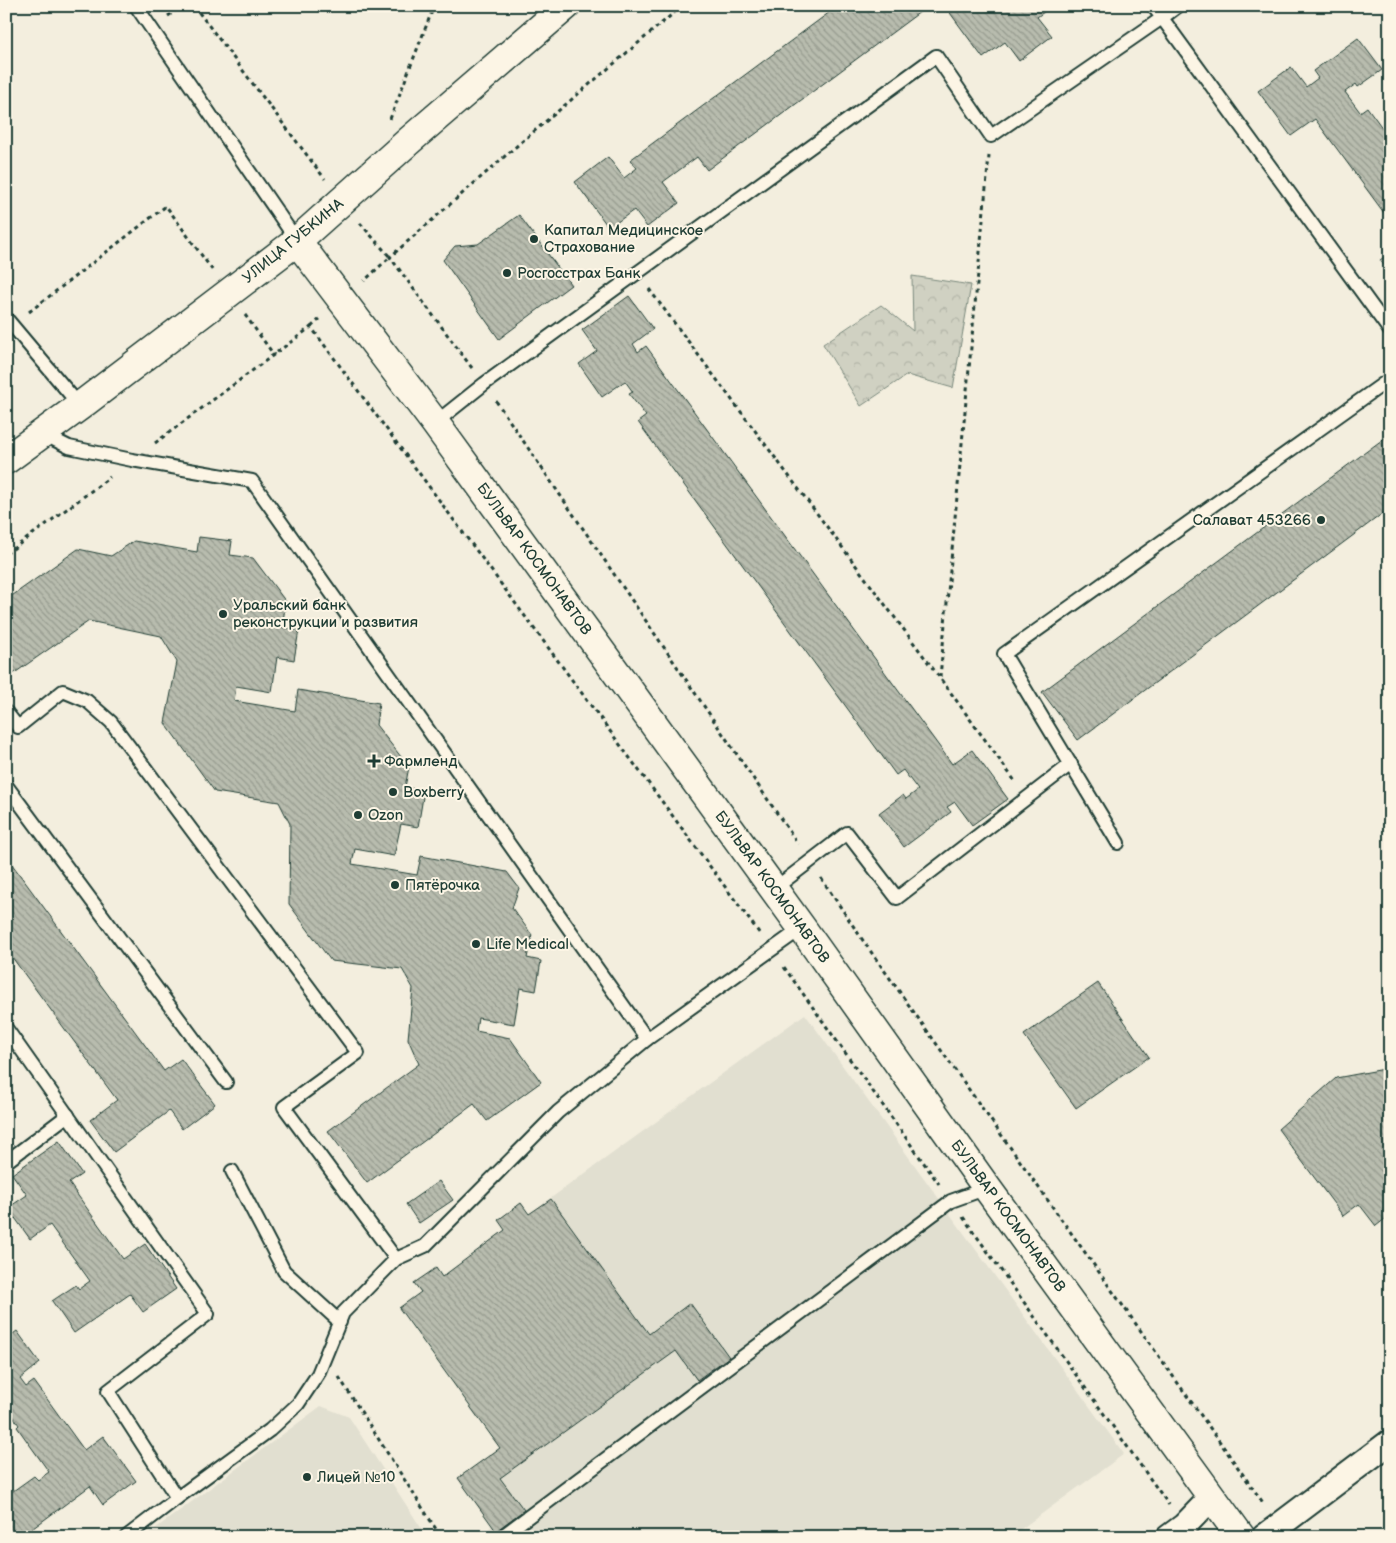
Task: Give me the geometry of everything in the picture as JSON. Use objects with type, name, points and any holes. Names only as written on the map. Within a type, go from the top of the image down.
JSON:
[{"type":"street","name":"УЛИЦА ГУБКИНА","points":[[6,460],[297,241],[410,140],[566,6]]},
{"type":"street","name":"БУЛЬВАР КОСМОНАВТОВ","points":[[297,241],[435,423],[1241,1537]]},
{"type":"street","points":[[1271,1531],[1390,1442]]},
{"type":"street","points":[[1177,1531],[1212,1497]]},
{"type":"lane","points":[[136,6],[297,241]]},
{"type":"lane","points":[[1153,6],[1390,331]]},
{"type":"lane","points":[[435,423],[484,384],[936,56],[991,136],[1178,6]]},
{"type":"lane","points":[[9,322],[80,406]]},
{"type":"lane","points":[[1118,843],[1004,654],[1390,380]]},
{"type":"lane","points":[[43,434],[69,447],[252,481],[647,1039]]},
{"type":"lane","points":[[6,712],[18,727],[63,691],[87,701],[111,722],[358,1052],[284,1107],[396,1259]]},
{"type":"lane","points":[[774,889],[847,833],[897,898],[1071,764]]},
{"type":"lane","points":[[6,785],[226,1082]]},
{"type":"lane","points":[[126,1537],[270,1430],[298,1404],[318,1374],[344,1313],[396,1259],[425,1246],[558,1112],[647,1039],[802,928]]},
{"type":"lane","points":[[6,1028],[208,1314],[108,1391],[177,1498]]},
{"type":"lane","points":[[6,1162],[68,1115]]},
{"type":"lane","points":[[232,1171],[284,1271],[340,1322]]},
{"type":"lane","points":[[501,1537],[951,1201],[987,1188]]},
{"type":"path","points":[[194,6],[342,201],[390,257],[484,384],[864,942],[1271,1531]]},
{"type":"path","points":[[388,126],[434,6]]},
{"type":"path","points":[[6,554],[311,327],[512,150],[682,6]]},
{"type":"path","points":[[940,678],[991,136]]},
{"type":"path","points":[[9,322],[166,206],[274,355]]},
{"type":"path","points":[[638,274],[940,678],[982,739],[1027,798]]},
{"type":"path","points":[[311,327],[772,949],[951,1201],[1177,1531]]},
{"type":"path","points":[[325,1356],[441,1537]]},
{"type":"shaded area","points":[[805,1014],[1124,1454],[1010,1537],[478,1537],[492,1526],[458,1478],[500,1447],[421,1292],[414,1283],[436,1268],[442,1276],[505,1230],[498,1220],[521,1203],[529,1214]]},
{"type":"shaded area","name":"Лицей №10","points":[[321,1406],[349,1417],[427,1537],[144,1537]]},
{"type":"green space","points":[[912,276],[971,285],[953,388],[907,375],[861,406],[823,344],[881,305],[913,331]]},
{"type":"building","points":[[838,6],[928,6],[707,170],[697,157],[663,182],[679,203],[647,227],[634,210],[609,228],[575,182],[608,157],[624,178],[637,168],[630,160]]},
{"type":"building","points":[[945,6],[996,6],[999,10],[1003,6],[1052,6],[1037,17],[1052,36],[1019,61],[1005,42],[983,58]]},
{"type":"building","points":[[1358,38],[1382,70],[1358,87],[1356,84],[1345,92],[1360,112],[1367,107],[1383,129],[1390,124],[1390,221],[1315,119],[1291,136],[1258,91],[1291,67],[1306,87],[1318,78],[1313,71]]},
{"type":"building","name":"Росгосстрах Банк","points":[[519,215],[571,285],[499,339],[443,260],[455,246],[478,244]]},
{"type":"building","points":[[1390,253],[1390,273],[1380,260]]},
{"type":"building","points":[[629,296],[653,329],[633,344],[638,352],[646,346],[952,764],[972,750],[1008,799],[972,825],[955,802],[947,807],[951,812],[904,847],[879,813],[903,795],[906,799],[918,790],[903,770],[896,775],[638,422],[646,416],[629,394],[633,392],[625,381],[602,397],[579,364],[597,351],[582,330]]},
{"type":"building","points":[[1390,434],[1390,508],[1078,740],[1042,692]]},
{"type":"building","points":[[199,537],[232,541],[230,555],[253,558],[286,602],[282,627],[299,630],[294,660],[277,657],[272,692],[236,686],[234,701],[295,711],[298,690],[379,703],[376,725],[409,767],[405,787],[424,791],[418,827],[401,824],[394,856],[355,849],[352,864],[417,875],[421,856],[507,872],[519,888],[512,908],[532,935],[527,958],[541,961],[536,991],[520,988],[514,1024],[478,1018],[476,1031],[510,1038],[541,1082],[487,1121],[474,1104],[367,1183],[328,1131],[419,1064],[408,1039],[413,988],[402,969],[331,961],[289,904],[290,824],[279,802],[215,792],[165,723],[177,662],[161,636],[89,621],[6,679],[6,600],[78,549],[111,556],[134,541],[197,552]]},
{"type":"building","points":[[6,856],[164,1071],[181,1059],[215,1104],[182,1129],[169,1111],[114,1152],[90,1120],[117,1100],[6,949]]},
{"type":"building","points":[[1098,983],[1149,1057],[1076,1108],[1024,1035]]},
{"type":"building","points":[[1390,1068],[1390,1215],[1376,1226],[1359,1204],[1343,1216],[1278,1129],[1336,1078]]},
{"type":"building","points":[[59,1141],[82,1174],[69,1183],[123,1259],[145,1244],[176,1289],[143,1312],[130,1294],[74,1333],[52,1301],[76,1285],[79,1289],[90,1281],[50,1225],[30,1239],[8,1208],[27,1195],[12,1174]]},
{"type":"building","points":[[439,1181],[453,1200],[419,1223],[406,1204]]},
{"type":"building","points":[[551,1199],[649,1334],[690,1303],[729,1357],[697,1380],[676,1351],[500,1478],[524,1510],[496,1531],[458,1478],[500,1448],[399,1308],[421,1292],[414,1283],[436,1268],[442,1277],[505,1230],[498,1220],[521,1203],[529,1214]]},
{"type":"building","points":[[17,1331],[40,1363],[20,1379],[26,1387],[34,1381],[84,1450],[103,1436],[136,1481],[103,1505],[90,1486],[21,1537],[6,1537],[6,1496],[34,1476],[38,1480],[49,1472],[17,1427],[19,1425],[12,1415],[6,1420],[6,1339]]},
{"type":"place","name":"Капитал Медицинское Страхование","points":[[534,239]]},
{"type":"place","name":"Росгосстрах Банк","points":[[507,273]]},
{"type":"place","name":"Салават 453266","points":[[1321,520]]},
{"type":"place","name":"Уральский банк реконструкции и развития","points":[[223,614]]},
{"type":"place","name":"Фармленд","points":[[374,761]]},
{"type":"place","name":"Boxberry","points":[[393,792]]},
{"type":"place","name":"Ozon","points":[[358,815]]},
{"type":"place","name":"Пятёрочка","points":[[395,885]]},
{"type":"place","name":"Life Medical","points":[[476,944]]},
{"type":"place","name":"Лицей №10","points":[[307,1477]]}]
